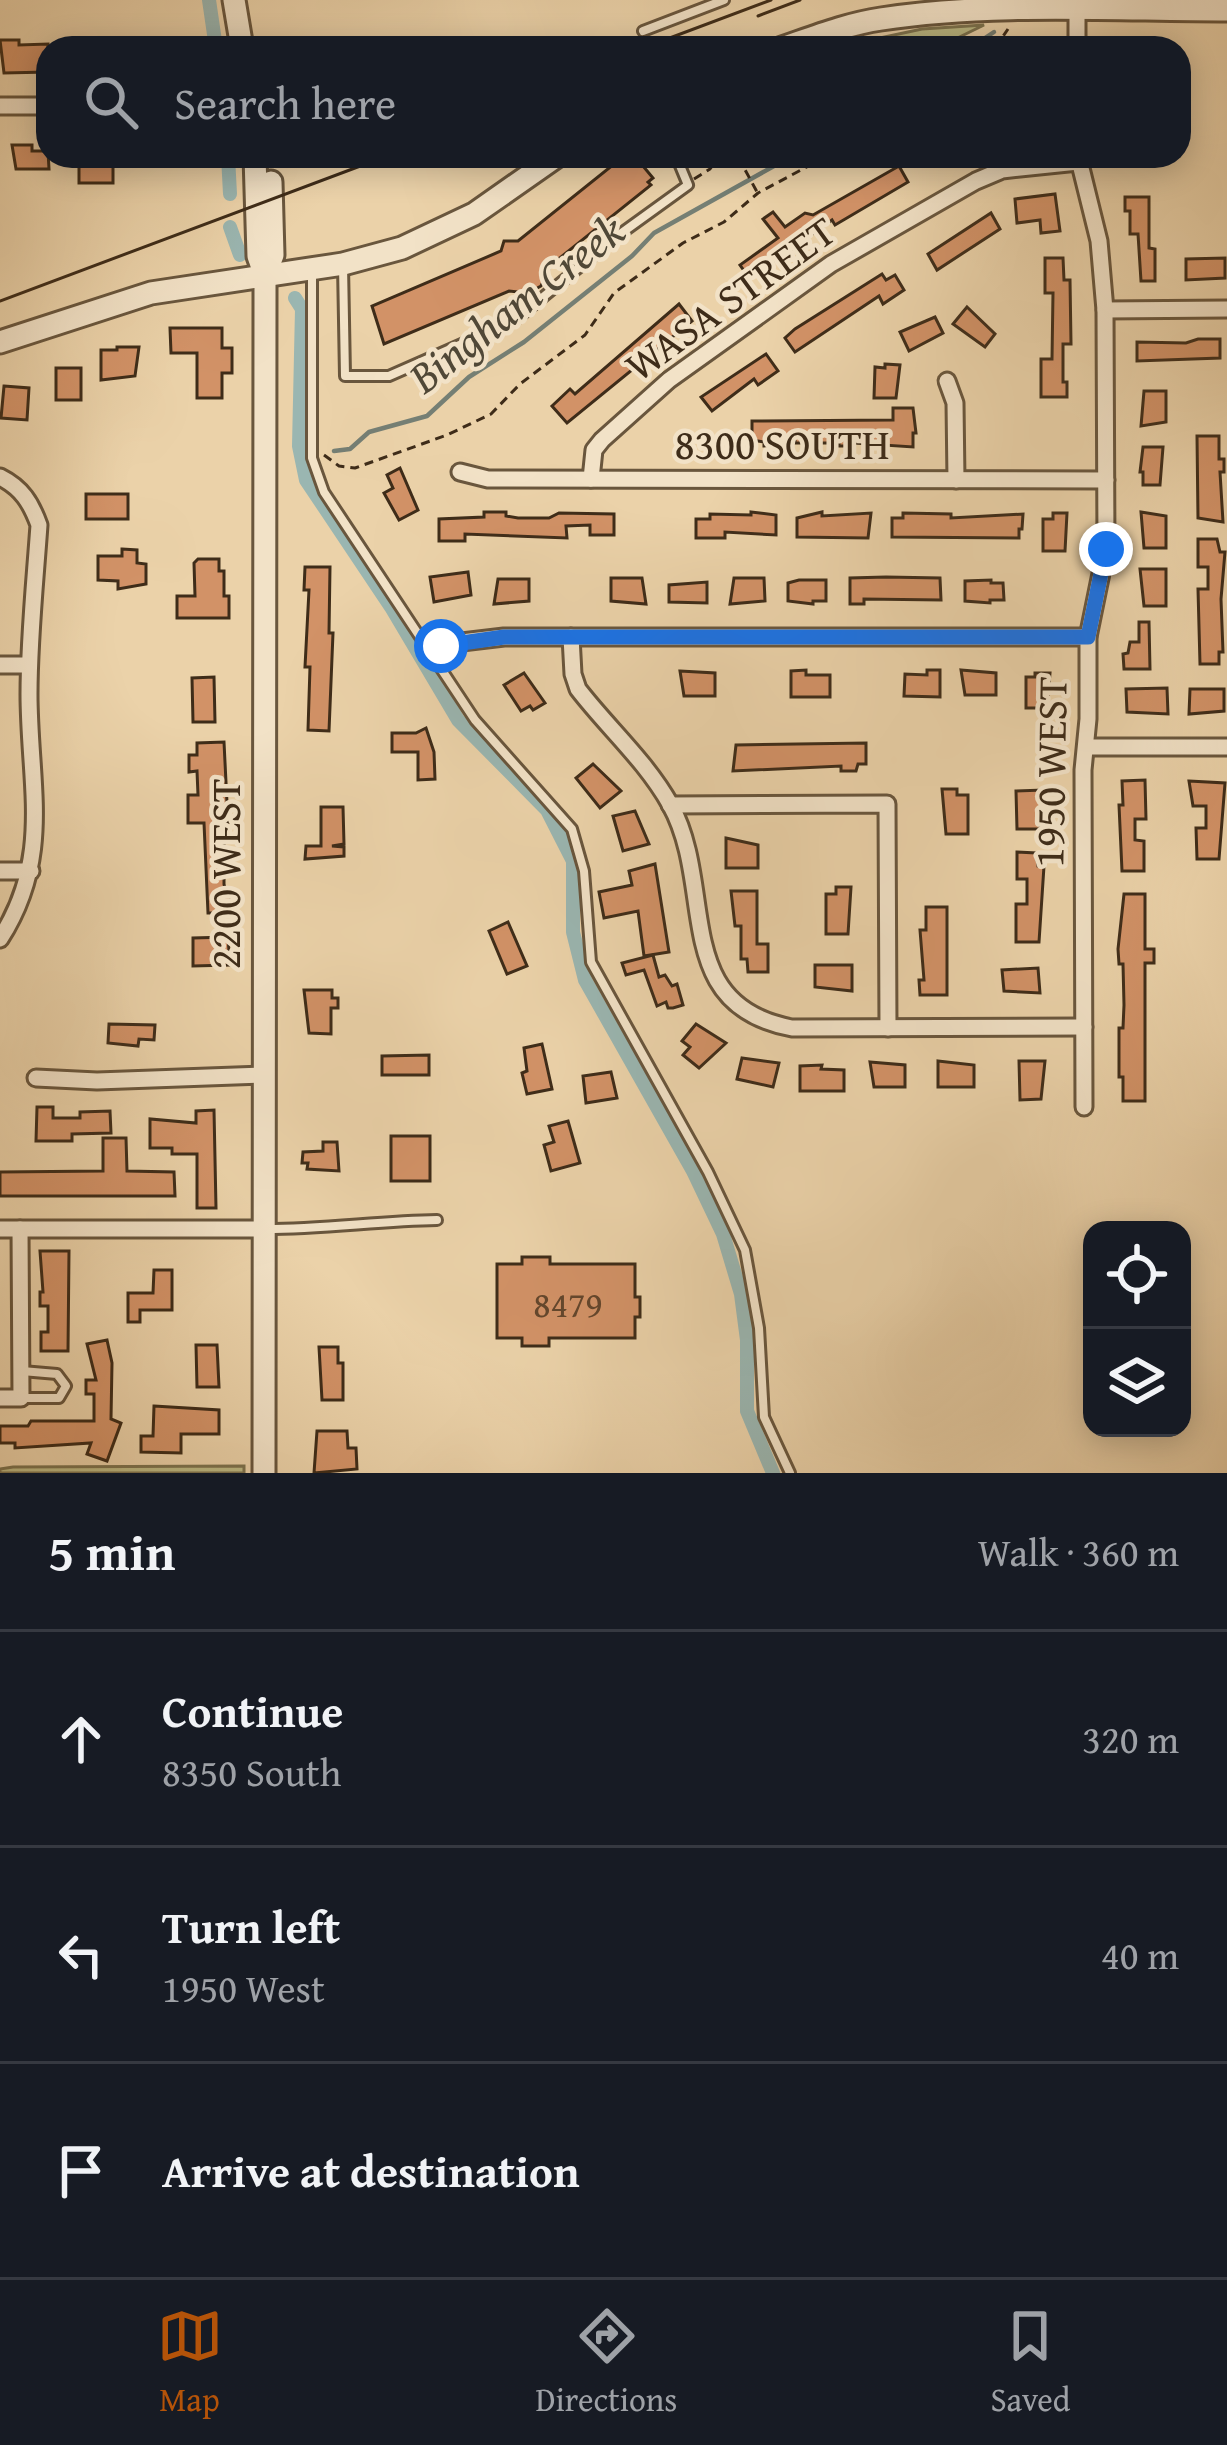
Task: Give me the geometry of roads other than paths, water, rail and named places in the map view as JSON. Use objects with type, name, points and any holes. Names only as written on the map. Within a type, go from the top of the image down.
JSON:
[{"type":"street","points":[[234,0],[240,36]]},
{"type":"street","points":[[1077,10],[1077,36]]},
{"type":"street","points":[[823,36],[881,19],[1077,10],[1227,10]]},
{"type":"street","points":[[0,106],[36,106]]},
{"type":"street","name":"2200 WEST","points":[[255,168],[258,256],[265,276],[264,1473]]},
{"type":"street","name":"2200 WEST","points":[[265,276],[273,255],[269,168]]},
{"type":"street","points":[[0,342],[151,292],[343,264],[402,248],[488,206],[540,168]]},
{"type":"street","name":"WASA STREET","points":[[591,479],[594,450],[669,380],[831,264],[1002,170],[1016,168]]},
{"type":"street","name":"1950 WEST","points":[[1080,168],[1099,242],[1105,310],[1106,480],[1105,566],[1088,637],[1083,770],[1084,1107]]},
{"type":"street","points":[[1105,310],[1227,309]]},
{"type":"street","points":[[947,380],[955,403],[956,480]]},
{"type":"street","name":"8300 SOUTH","points":[[460,472],[488,479],[1106,480]]},
{"type":"street","points":[[0,477],[17,487],[31,504],[39,526],[29,665],[37,826],[22,899],[0,939]]},
{"type":"street","points":[[428,646],[504,637],[1088,637]]},
{"type":"street","points":[[572,637],[578,689],[626,742],[670,805],[690,853],[706,957],[722,992],[735,1005],[752,1016],[792,1028],[1084,1027]]},
{"type":"street","points":[[0,665],[29,665]]},
{"type":"street","points":[[1086,747],[1227,747]]},
{"type":"street","points":[[670,805],[887,804],[888,1028]]},
{"type":"street","points":[[0,871],[31,871]]},
{"type":"street","points":[[36,1078],[97,1081],[264,1075]]},
{"type":"street","points":[[0,1229],[264,1228]]},
{"type":"street","points":[[0,1398],[21,1398],[20,1229]]},
{"type":"lane","points":[[644,31],[724,0]]},
{"type":"lane","points":[[343,264],[345,376],[389,376],[514,321],[687,182],[681,168]]},
{"type":"lane","points":[[312,269],[312,458],[324,492],[475,720],[572,829],[584,871],[592,962],[708,1172],[745,1250],[759,1328],[764,1417],[790,1473]]},
{"type":"lane","points":[[264,1228],[437,1220]]},
{"type":"lane","points":[[21,1371],[56,1374],[67,1386],[59,1398],[21,1398]]},
{"type":"waterway","points":[[209,0],[214,36]]},
{"type":"waterway","name":"Bingham Creek","points":[[988,36],[994,32]]},
{"type":"waterway","points":[[229,168],[230,194]]},
{"type":"waterway","name":"Bingham Creek","points":[[334,451],[350,449],[369,432],[427,416],[469,377],[524,342],[632,256],[654,233],[770,168]]},
{"type":"waterway","points":[[230,227],[240,255]]},
{"type":"waterway","points":[[295,298],[302,309],[299,446],[306,480],[391,607],[458,720],[547,810],[573,861],[573,932],[585,980],[693,1171],[723,1234],[741,1294],[747,1340],[747,1411],[773,1473]]},
{"type":"tram line","points":[[675,36],[771,0]]},
{"type":"tram line","points":[[758,16],[800,0]]},
{"type":"tram line","points":[[0,301],[355,168]]}]
